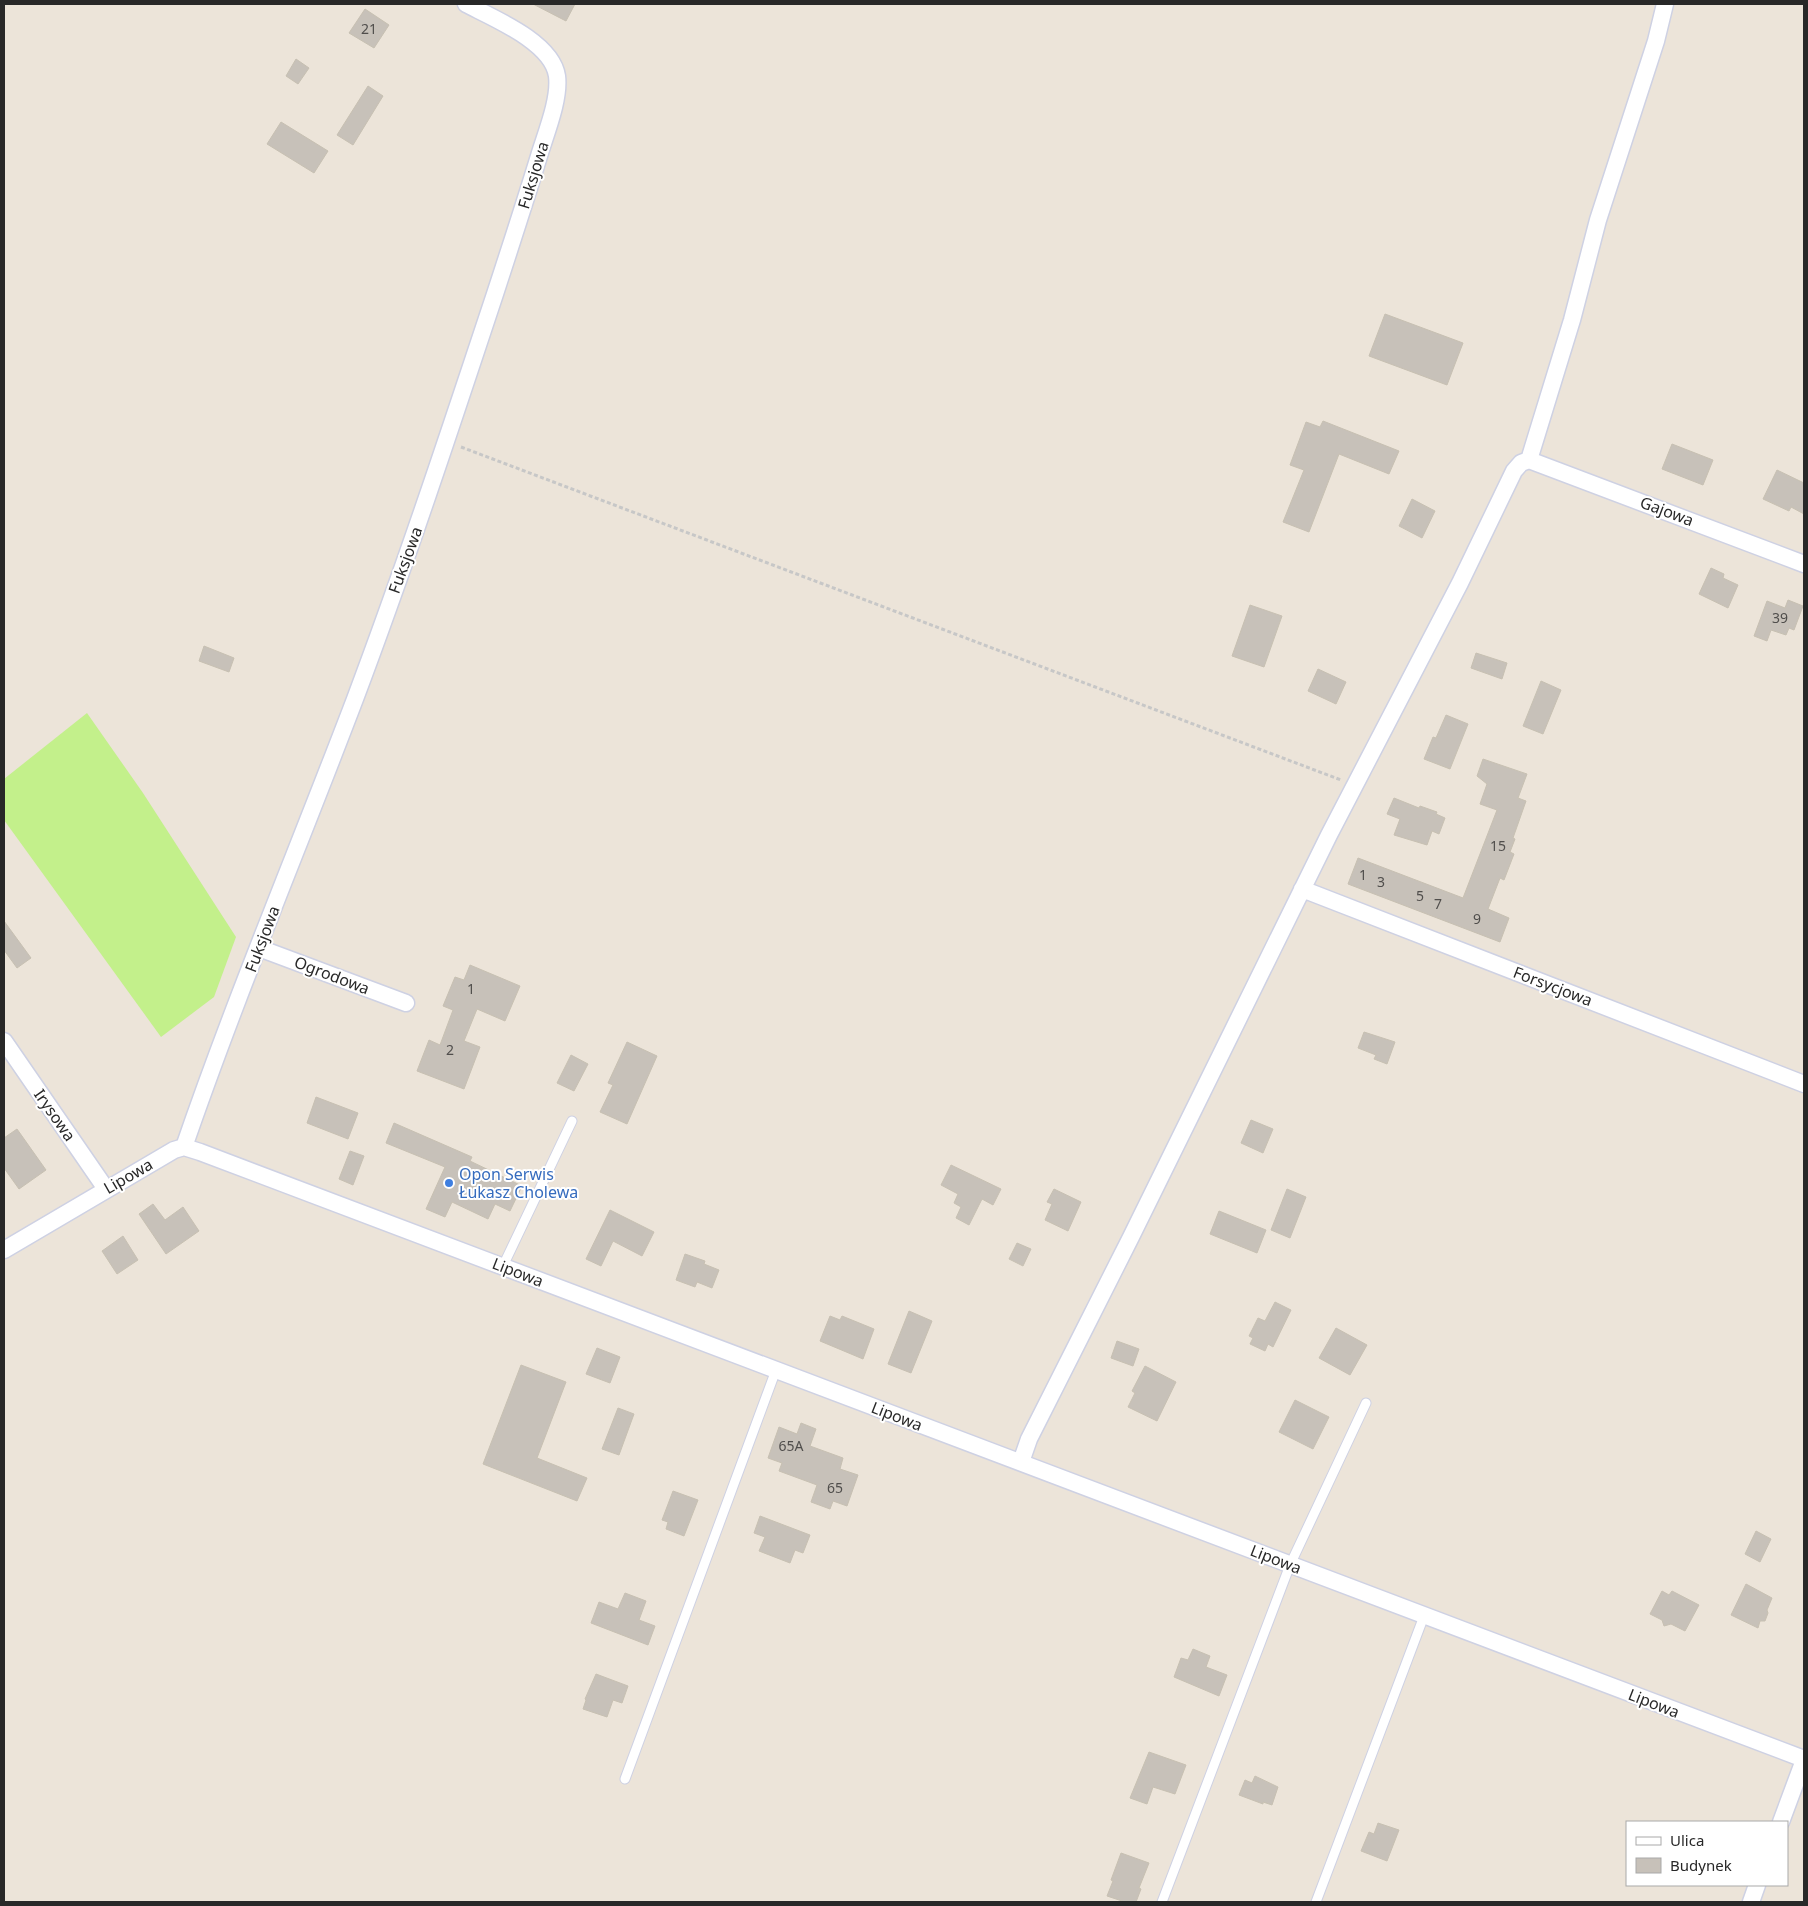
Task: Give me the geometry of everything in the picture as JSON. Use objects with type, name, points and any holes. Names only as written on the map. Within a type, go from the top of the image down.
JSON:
[{"type":"street","name":"Fuksjowa","points":[[184,1147],[258,948],[355,698],[446,441],[549,124],[556,92],[557,74],[550,59],[529,38],[466,4]]},
{"type":"street","points":[[1021,1462],[1028,1439],[1131,1237],[1302,889],[1460,582],[1514,471],[1521,463],[1529,460],[1572,320],[1598,220],[1656,41],[1665,4]]},
{"type":"street","name":"Gajowa","points":[[1529,460],[1804,564]]},
{"type":"street","name":"Forsycjowa","points":[[1302,889],[1804,1084]]},
{"type":"street","name":"Ogrodowa","points":[[258,948],[406,1003]]},
{"type":"street","name":"Irysowa","points":[[4,1041],[106,1189]]},
{"type":"street","name":"Lipowa","points":[[4,1250],[174,1150],[184,1147],[1021,1462],[1804,1760]]},
{"type":"street","points":[[1781,1821],[1804,1760]]},
{"type":"street","points":[[1751,1902],[1758,1886]]},
{"type":"lane","points":[[503,1266],[572,1121]]},
{"type":"lane","points":[[625,1779],[776,1370]]},
{"type":"lane","points":[[1162,1902],[1290,1565],[1366,1403]]},
{"type":"lane","points":[[1316,1902],[1424,1616]]},
{"type":"path","points":[[446,441],[1355,786]]},
{"type":"green space","points":[[87,713],[143,793],[236,937],[214,997],[161,1037],[4,820],[4,779]]},
{"type":"building","points":[[533,4],[575,4],[566,21]]},
{"type":"building","points":[[365,9],[389,25],[374,48],[349,33]]},
{"type":"building","points":[[296,59],[309,68],[298,84],[286,76]]},
{"type":"building","points":[[368,86],[383,96],[353,145],[337,135]]},
{"type":"building","points":[[281,122],[328,151],[314,173],[267,144]]},
{"type":"building","points":[[1385,314],[1463,343],[1447,385],[1369,356]]},
{"type":"building","points":[[1323,421],[1399,451],[1389,474],[1339,454],[1309,532],[1283,522],[1304,470],[1290,465],[1306,422],[1320,427]]},
{"type":"building","points":[[1672,444],[1713,460],[1703,485],[1662,469]]},
{"type":"building","points":[[1777,470],[1804,483],[1804,514],[1791,507],[1789,511],[1763,499]]},
{"type":"building","points":[[1412,499],[1435,511],[1422,538],[1399,526]]},
{"type":"building","points":[[1711,568],[1724,574],[1723,578],[1738,585],[1728,608],[1699,594]]},
{"type":"building","points":[[1788,600],[1803,606],[1794,630],[1789,628],[1786,635],[1771,630],[1767,641],[1754,636],[1767,601],[1785,608]]},
{"type":"building","points":[[1250,605],[1282,616],[1264,667],[1232,656]]},
{"type":"building","points":[[204,646],[234,658],[229,672],[199,661]]},
{"type":"building","points":[[1476,653],[1507,663],[1502,679],[1471,668]]},
{"type":"building","points":[[1318,669],[1346,682],[1336,704],[1308,691]]},
{"type":"building","points":[[1541,681],[1561,690],[1543,734],[1523,726]]},
{"type":"building","points":[[1446,715],[1468,724],[1450,769],[1424,759],[1433,737],[1436,738]]},
{"type":"building","points":[[1483,759],[1527,774],[1518,798],[1526,801],[1513,838],[1515,839],[1510,852],[1514,854],[1504,880],[1500,878],[1488,909],[1509,918],[1500,942],[1348,884],[1358,858],[1463,898],[1497,810],[1480,804],[1487,784],[1477,776]]},
{"type":"building","points":[[1394,798],[1419,808],[1420,806],[1437,812],[1436,814],[1445,818],[1439,834],[1432,831],[1427,845],[1394,835],[1400,819],[1387,814]]},
{"type":"building","points":[[4,921],[31,958],[17,968],[4,950]]},
{"type":"building","points":[[470,965],[520,986],[505,1021],[477,1009],[464,1041],[480,1047],[464,1089],[417,1071],[429,1040],[440,1045],[453,1010],[443,1006],[455,977],[464,980]]},
{"type":"building","points":[[1364,1032],[1395,1042],[1387,1064],[1374,1059],[1376,1055],[1358,1048]]},
{"type":"building","points":[[627,1042],[657,1056],[627,1124],[600,1112],[613,1085],[608,1083]]},
{"type":"building","points":[[571,1055],[588,1064],[574,1091],[557,1083]]},
{"type":"building","points":[[316,1097],[358,1113],[348,1139],[307,1123]]},
{"type":"building","points":[[1251,1120],[1273,1129],[1263,1153],[1241,1143]]},
{"type":"building","points":[[394,1123],[472,1157],[470,1161],[522,1186],[510,1211],[495,1204],[488,1219],[452,1202],[445,1217],[426,1209],[445,1167],[386,1143]]},
{"type":"building","points":[[17,1129],[46,1170],[19,1189],[4,1168],[4,1138]]},
{"type":"building","points":[[350,1151],[364,1156],[353,1185],[339,1179]]},
{"type":"building","points":[[951,1165],[1001,1189],[993,1205],[982,1199],[969,1225],[956,1218],[961,1207],[954,1203],[958,1194],[941,1185]]},
{"type":"building","points":[[1054,1189],[1081,1202],[1068,1231],[1045,1220],[1052,1204],[1047,1202]]},
{"type":"building","points":[[1287,1189],[1306,1197],[1290,1238],[1271,1230]]},
{"type":"building","points":[[153,1204],[165,1220],[183,1207],[199,1231],[166,1254],[139,1214]]},
{"type":"building","points":[[610,1210],[654,1232],[642,1256],[613,1241],[601,1266],[586,1259]]},
{"type":"building","points":[[1219,1211],[1266,1230],[1257,1253],[1210,1234]]},
{"type":"building","points":[[123,1236],[138,1260],[117,1274],[102,1251]]},
{"type":"building","points":[[1017,1243],[1031,1249],[1023,1266],[1009,1259]]},
{"type":"building","points":[[685,1254],[705,1261],[704,1264],[719,1270],[712,1288],[697,1282],[695,1287],[676,1280]]},
{"type":"building","points":[[1275,1302],[1291,1310],[1273,1347],[1268,1344],[1265,1351],[1250,1344],[1253,1338],[1249,1336],[1258,1318],[1265,1321]]},
{"type":"building","points":[[909,1311],[932,1321],[911,1373],[888,1364]]},
{"type":"building","points":[[830,1316],[840,1320],[842,1316],[874,1329],[863,1359],[820,1341]]},
{"type":"building","points":[[1336,1328],[1367,1345],[1350,1375],[1319,1358]]},
{"type":"building","points":[[1117,1341],[1139,1349],[1133,1366],[1111,1358]]},
{"type":"building","points":[[597,1348],[620,1357],[610,1383],[586,1374]]},
{"type":"building","points":[[521,1365],[566,1382],[537,1458],[587,1478],[577,1501],[483,1464]]},
{"type":"building","points":[[1145,1366],[1176,1382],[1157,1421],[1128,1407],[1135,1393],[1132,1391]]},
{"type":"building","points":[[1295,1400],[1329,1417],[1313,1449],[1279,1432]]},
{"type":"building","points":[[618,1408],[634,1414],[619,1455],[602,1449]]},
{"type":"building","points":[[801,1423],[816,1429],[810,1446],[843,1458],[840,1469],[858,1475],[847,1506],[833,1501],[830,1509],[811,1502],[817,1485],[779,1471],[782,1463],[768,1458],[779,1427],[797,1434]]},
{"type":"building","points":[[673,1491],[698,1500],[684,1536],[666,1529],[668,1522],[662,1520]]},
{"type":"building","points":[[760,1516],[810,1535],[803,1553],[795,1550],[790,1563],[759,1551],[765,1537],[754,1533]]},
{"type":"building","points":[[1756,1531],[1771,1539],[1760,1562],[1745,1554]]},
{"type":"building","points":[[1746,1584],[1772,1598],[1765,1621],[1760,1621],[1758,1628],[1731,1615]]},
{"type":"building","points":[[1662,1591],[1669,1595],[1672,1591],[1699,1605],[1685,1631],[1671,1624],[1664,1626],[1662,1620],[1650,1614]]},
{"type":"building","points":[[625,1593],[646,1601],[639,1620],[655,1626],[648,1645],[591,1623],[599,1602],[618,1609]]},
{"type":"building","points":[[1193,1649],[1210,1656],[1206,1667],[1227,1675],[1219,1696],[1174,1677],[1181,1658],[1188,1660]]},
{"type":"building","points":[[596,1674],[628,1686],[622,1703],[613,1700],[607,1717],[583,1709],[585,1699]]},
{"type":"building","points":[[1149,1752],[1186,1765],[1175,1794],[1153,1787],[1147,1804],[1130,1798]]},
{"type":"building","points":[[1255,1776],[1278,1787],[1272,1805],[1263,1802],[1263,1804],[1239,1795],[1245,1780],[1252,1783]]},
{"type":"building","points":[[1378,1823],[1399,1830],[1387,1861],[1361,1851],[1369,1832],[1374,1834]]},
{"type":"building","points":[[1121,1853],[1149,1863],[1139,1888],[1141,1889],[1136,1902],[1125,1902],[1107,1896]]},
{"type":"place","name":"Opon Serwis Łukasz Cholewa","points":[[449,1183]]}]
